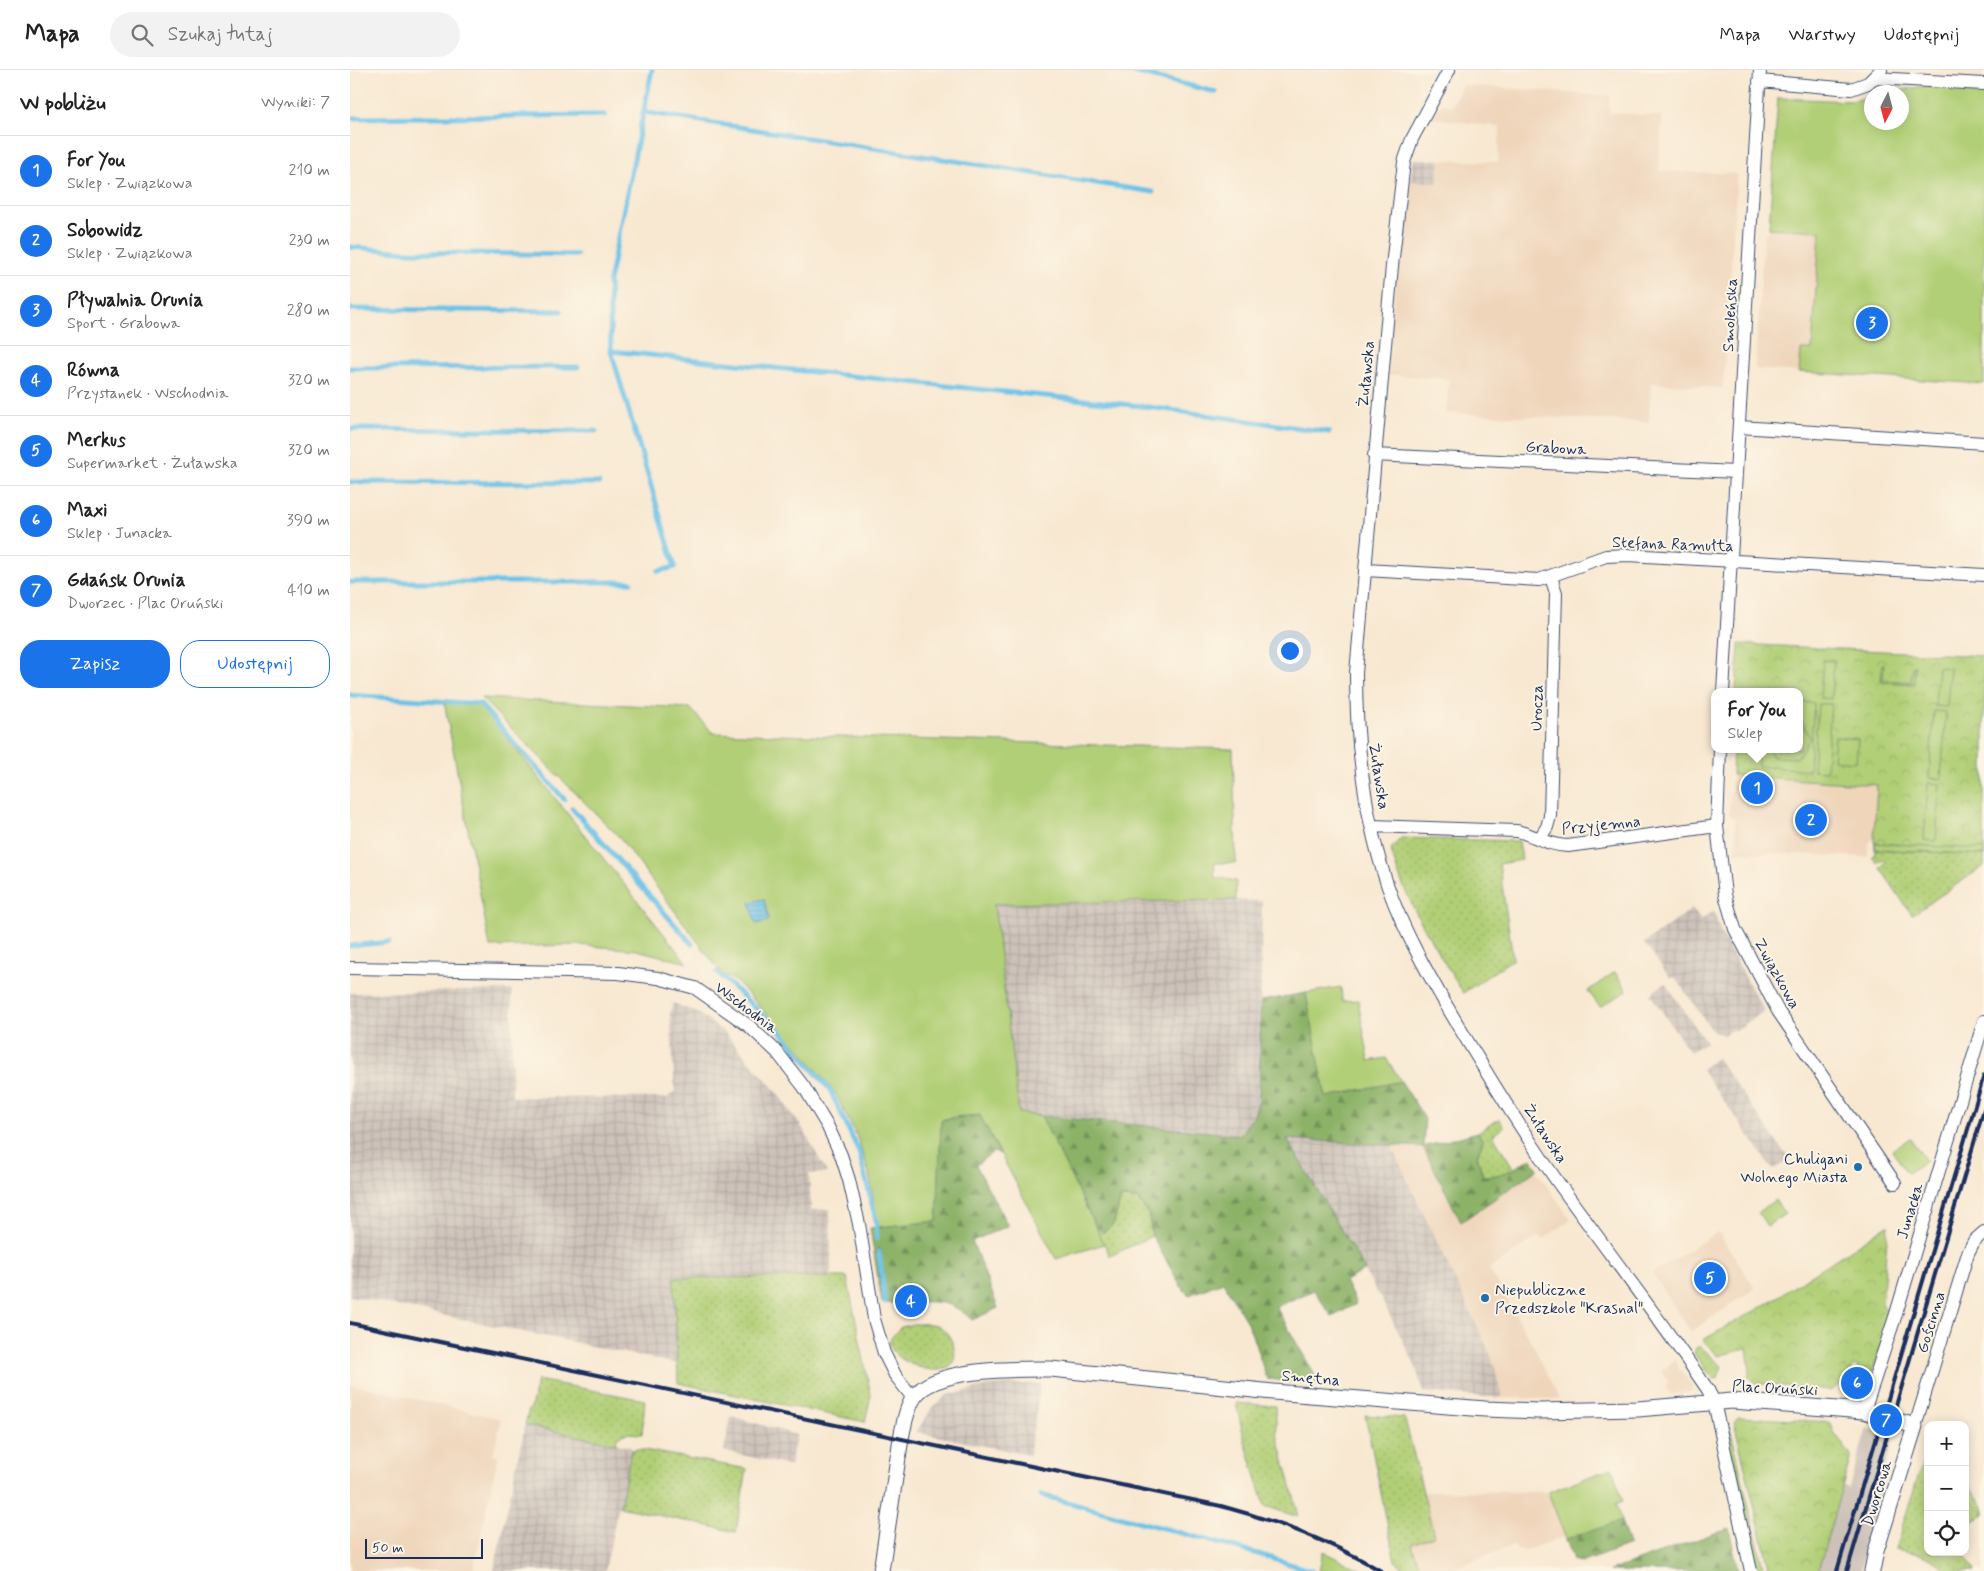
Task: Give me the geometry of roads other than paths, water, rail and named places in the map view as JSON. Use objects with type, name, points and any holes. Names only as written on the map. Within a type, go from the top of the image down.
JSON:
[{"type":"street","name":"Żuławska","points":[[1449,70],[1412,139],[1404,162],[1392,266],[1356,674],[1356,716],[1371,826],[1383,873],[1395,906],[1428,975],[1472,1050],[1556,1179],[1681,1351],[1714,1402]]},
{"type":"street","points":[[1759,75],[1851,89],[1868,83],[1877,74],[1984,84]]},
{"type":"street","name":"Smoleńska","points":[[1729,562],[1739,427],[1759,75]]},
{"type":"street","points":[[1739,427],[1984,443]]},
{"type":"street","name":"Grabowa","points":[[1374,455],[1736,472]]},
{"type":"street","name":"Stefana Ramułta","points":[[1365,570],[1539,580],[1606,556],[1617,555],[1984,575]]},
{"type":"street","points":[[1722,688],[1729,562]]},
{"type":"street","name":"Urocza","points":[[1540,838],[1547,827],[1550,816],[1556,593],[1551,576]]},
{"type":"street","name":"Związkowa","points":[[1720,753],[1717,826],[1725,896],[1735,929],[1778,1011],[1895,1183]]},
{"type":"street","name":"Przyjemna","points":[[1371,826],[1517,831],[1561,846],[1717,826]]},
{"type":"street","name":"Wschodnia","points":[[350,968],[588,972],[618,973],[658,978],[694,988],[749,1026],[777,1052],[804,1087],[828,1127],[841,1155],[849,1180],[858,1224],[876,1327],[884,1353],[913,1398]]},
{"type":"street","name":"Junacka","points":[[1864,1411],[1896,1314],[1984,1021]]},
{"type":"street","name":"Gościnna","points":[[1916,1426],[1968,1253],[1974,1241],[1984,1232]]},
{"type":"street","name":"Smętna","points":[[913,1398],[932,1382],[944,1378],[1019,1368],[1051,1369],[1273,1392],[1502,1410],[1638,1409],[1714,1402]]},
{"type":"street","points":[[881,1571],[901,1438],[913,1398]]},
{"type":"street","name":"Plac Oruński","points":[[1751,1571],[1714,1402],[1763,1402],[1864,1411],[1916,1426]]},
{"type":"street","name":"Dworcowa","points":[[1872,1571],[1876,1551],[1916,1426]]},
{"type":"water","points":[[764,899],[769,919],[768,921],[756,924],[750,902]]},
{"type":"waterway","points":[[652,70],[609,282],[611,351],[675,567],[658,571]]},
{"type":"waterway","points":[[1125,70],[1216,92]]},
{"type":"waterway","points":[[643,112],[1153,192]]},
{"type":"waterway","points":[[350,118],[605,115]]},
{"type":"waterway","points":[[350,247],[409,252],[577,255]]},
{"type":"waterway","points":[[350,309],[561,311]]},
{"type":"waterway","points":[[611,351],[1141,406],[1329,432]]},
{"type":"waterway","points":[[350,368],[578,367]]},
{"type":"waterway","points":[[350,429],[596,431]]},
{"type":"waterway","points":[[350,482],[599,483]]},
{"type":"waterway","points":[[350,582],[631,582]]},
{"type":"waterway","points":[[350,695],[480,704],[564,799]]},
{"type":"waterway","points":[[572,808],[692,944]]},
{"type":"waterway","points":[[350,946],[389,942]]},
{"type":"waterway","points":[[717,972],[782,1033],[830,1090],[859,1152],[876,1220],[877,1239]]},
{"type":"waterway","points":[[879,1252],[885,1302]]},
{"type":"waterway","points":[[1041,1495],[1262,1555]]},
{"type":"waterway","points":[[1265,1556],[1311,1571]]},
{"type":"railway","points":[[1837,1571],[1984,1075]]},
{"type":"railway","points":[[1847,1571],[1984,1109]]},
{"type":"railway","points":[[350,1323],[1221,1506],[1263,1518],[1323,1541],[1381,1571]]},
{"type":"place","name":"Pływalnia Orunia","points":[[1872,323]]},
{"type":"place","name":"For You","points":[[1757,788]]},
{"type":"place","name":"Sobowidz","points":[[1811,820]]},
{"type":"place","name":"Chuligani Wolnego Miasta","points":[[1858,1167]]},
{"type":"place","name":"Merkus","points":[[1710,1278]]},
{"type":"place","name":"Niepubliczne Przedszkole \"Krasnal\"","points":[[1485,1298]]},
{"type":"place","name":"Równa","points":[[911,1301]]},
{"type":"place","name":"Maxi","points":[[1857,1383]]},
{"type":"place","name":"Gdańsk Orunia","points":[[1886,1420]]}]
